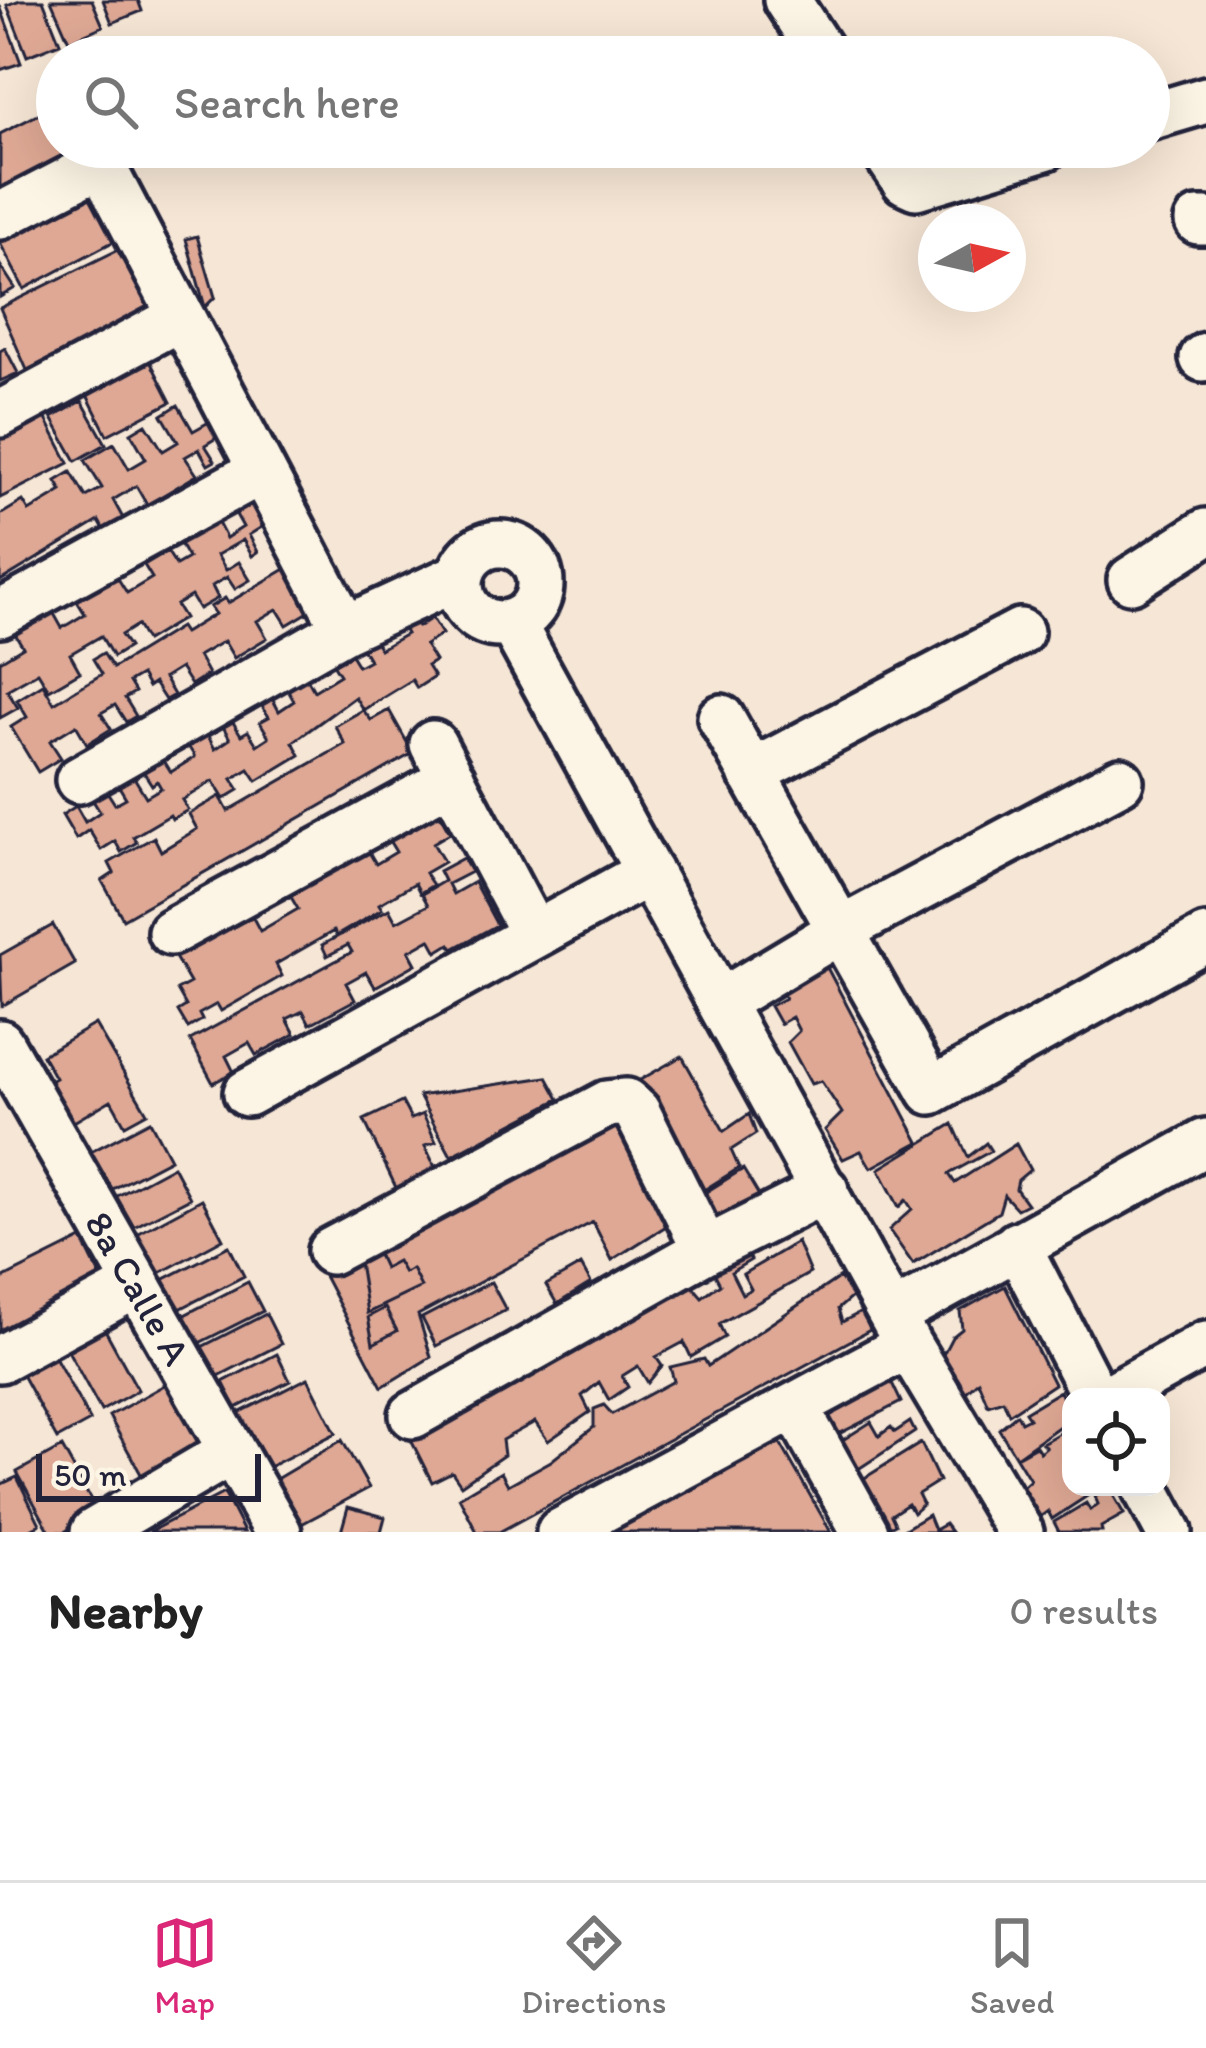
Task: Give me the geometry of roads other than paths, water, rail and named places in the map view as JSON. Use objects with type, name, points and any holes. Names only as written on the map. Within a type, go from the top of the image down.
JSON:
[{"type":"street","points":[[787,0],[810,36]]},
{"type":"street","points":[[1170,111],[1206,100]]},
{"type":"street","points":[[896,168],[905,181],[916,186],[976,168]]},
{"type":"street","points":[[0,217],[81,174],[97,170],[110,179],[345,629]]},
{"type":"street","points":[[0,414],[179,318]]},
{"type":"street","points":[[0,614],[259,472]]},
{"type":"street","points":[[1131,580],[1206,532]]},
{"type":"street","points":[[506,544],[520,549],[539,574],[540,589],[536,604],[512,623],[491,625],[472,615],[461,598],[460,576],[465,562],[490,545],[506,544]]},
{"type":"street","points":[[79,780],[345,629],[460,576]]},
{"type":"street","points":[[512,623],[901,1330],[1021,1532]]},
{"type":"street","points":[[751,773],[1020,632]]},
{"type":"street","points":[[721,718],[931,1090],[1206,938]]},
{"type":"street","points":[[171,932],[443,762],[534,935]]},
{"type":"street","points":[[721,1002],[841,930],[1120,782]]},
{"type":"street","points":[[247,1093],[649,872]]},
{"type":"street","name":"8a Calle A","points":[[0,1043],[16,1111],[136,1286],[278,1532]]},
{"type":"street","points":[[331,1251],[607,1104],[626,1102],[637,1112],[706,1250]]},
{"type":"street","points":[[560,1532],[795,1406],[1017,1246],[1206,1142]]},
{"type":"street","points":[[413,1414],[706,1250],[825,1190]]},
{"type":"street","points":[[1017,1246],[1090,1388]]},
{"type":"street","points":[[0,1359],[136,1286]]},
{"type":"street","points":[[1127,1388],[1206,1345]]},
{"type":"street","points":[[795,1406],[866,1532]]},
{"type":"street","points":[[94,1532],[230,1452]]},
{"type":"street","points":[[1149,1496],[1169,1532]]}]
